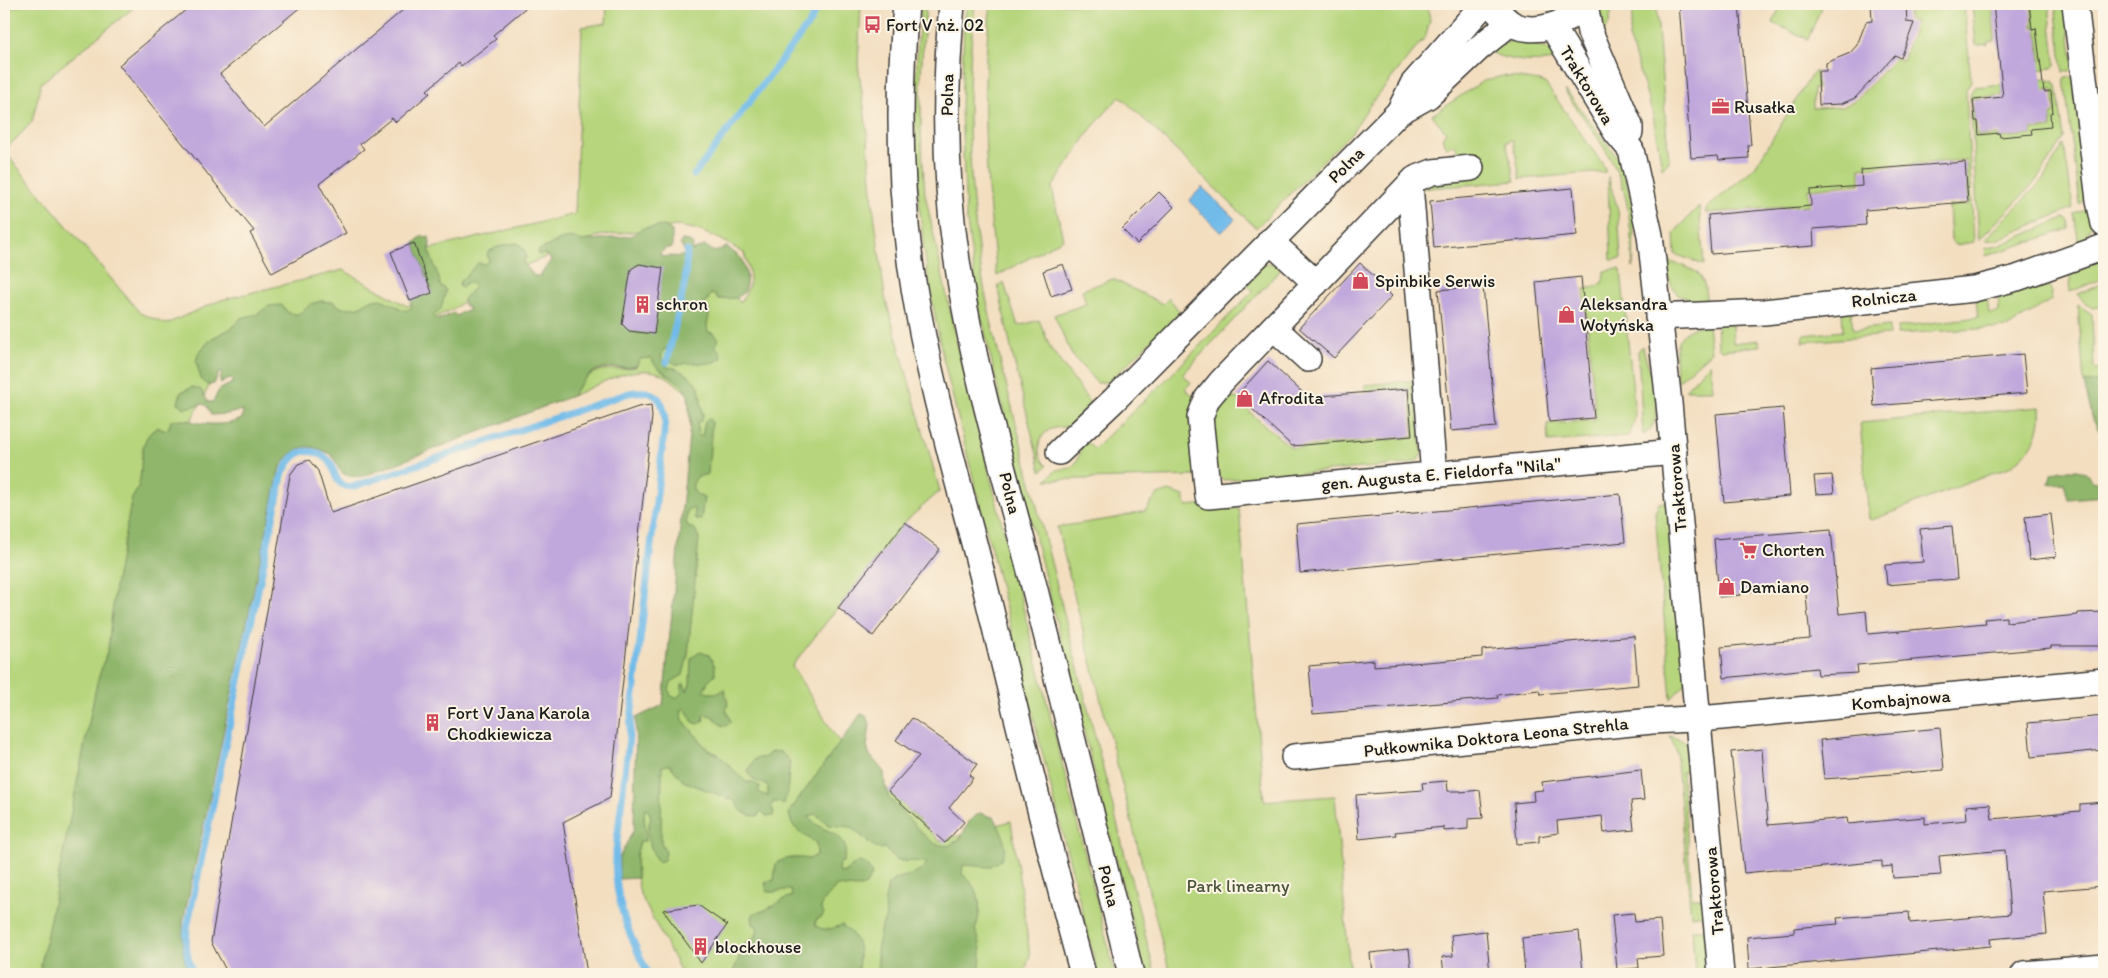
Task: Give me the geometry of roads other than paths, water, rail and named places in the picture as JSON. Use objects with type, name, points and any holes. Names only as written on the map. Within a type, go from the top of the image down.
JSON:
[{"type":"street","points":[[906,4],[901,81],[901,156],[908,236],[916,297],[947,435],[1061,896],[1083,974]]},
{"type":"street","name":"Polna","points":[[952,4],[947,90],[948,164],[954,240],[963,299],[984,394],[1131,974]]},
{"type":"street","name":"Polna","points":[[1399,112],[1413,84],[1484,4]]},
{"type":"street","points":[[1489,4],[1510,23],[1524,28],[1552,26],[1565,19],[1583,4],[1590,32],[1630,126],[1631,150]]},
{"type":"street","points":[[2075,4],[2099,200],[2104,224]]},
{"type":"street","name":"Polna","points":[[1060,452],[1399,112],[1428,96],[1479,48],[1510,23]]},
{"type":"street","name":"Traktorowa","points":[[1552,26],[1616,132],[1631,150],[1650,236],[1674,452],[1722,974]]},
{"type":"street","points":[[1308,359],[1274,328],[1415,179],[1424,174],[1471,168]]},
{"type":"street","points":[[1410,185],[1434,475]]},
{"type":"street","points":[[1270,241],[1316,284]]},
{"type":"street","name":"Rolnicza","points":[[1658,317],[1764,312],[1974,288],[2017,278],[2104,247]]},
{"type":"street","name":"gen. Augusta E. Fieldorfa \"Nila\"","points":[[1274,328],[1220,382],[1207,399],[1200,417],[1208,496],[1674,452]]},
{"type":"street","name":"Kombajnowa","points":[[1698,719],[2104,681]]},
{"type":"street","name":"Pułkownika Doktora Leona Strehla","points":[[1294,757],[1652,721],[1698,719]]},
{"type":"street","points":[[2024,974],[2104,967]]},
{"type":"water","points":[[1202,187],[1235,219],[1221,233],[1189,201]]},
{"type":"waterway","points":[[694,175],[811,21],[817,4]]},
{"type":"waterway","points":[[667,362],[685,282],[687,251]]},
{"type":"waterway","points":[[194,974],[187,949],[188,923],[282,476],[287,465],[299,453],[310,451],[319,454],[330,462],[340,483],[347,486],[355,486],[629,393],[638,392],[646,392],[657,397],[663,407],[665,424],[615,859],[618,892],[624,919],[648,974]]},
{"type":"place","name":"Fort V nż. 02","points":[[872,25]]},
{"type":"place","name":"Rusałka","points":[[1720,107]]},
{"type":"place","name":"Spinbike Serwis","points":[[1361,281]]},
{"type":"place","name":"schron","points":[[642,304]]},
{"type":"place","name":"Aleksandra Wołyńska","points":[[1566,314]]},
{"type":"place","name":"Afrodita","points":[[1245,398]]},
{"type":"place","name":"Chorten","points":[[1748,550]]},
{"type":"place","name":"Damiano","points":[[1726,587]]},
{"type":"place","name":"Fort V Jana Karola Chodkiewicza","points":[[433,723]]},
{"type":"place","name":"blockhouse","points":[[701,947]]},
{"type":"park label","name":"Park linearny","points":[[1238,886]]}]
